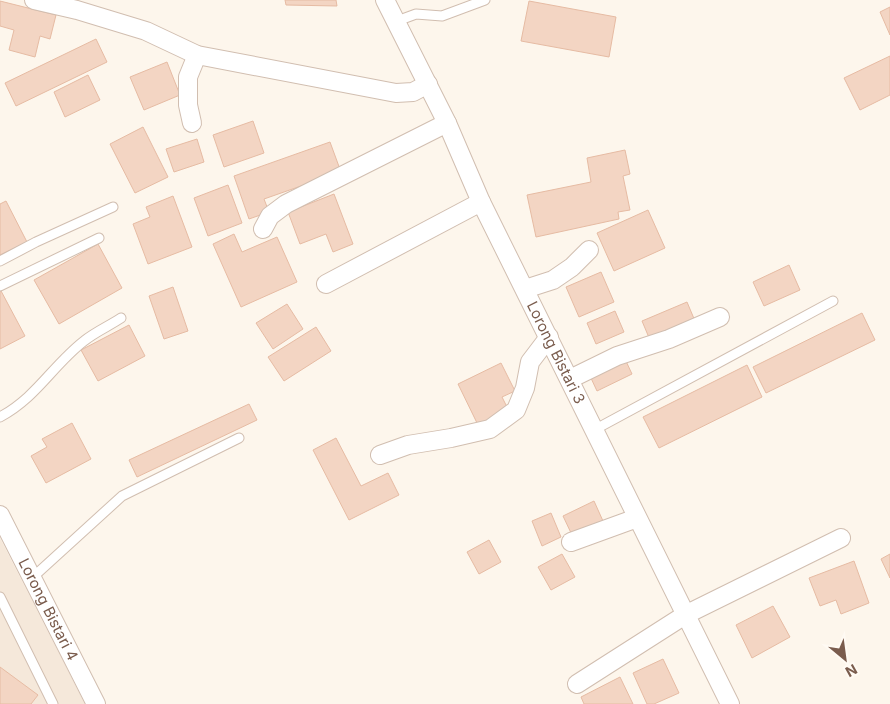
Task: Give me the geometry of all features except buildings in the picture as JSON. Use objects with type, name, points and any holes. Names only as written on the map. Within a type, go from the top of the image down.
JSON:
[{"type":"street","points":[[34,0],[77,10],[146,31],[197,55],[396,93],[413,92],[428,84]]},
{"type":"street","name":"Lorong Bistari 3","points":[[385,0],[447,123],[481,202],[730,704]]},
{"type":"street","points":[[192,123],[188,105],[188,77],[197,55]]},
{"type":"street","points":[[263,229],[270,216],[286,204],[447,123]]},
{"type":"street","points":[[326,284],[481,202]]},
{"type":"street","points":[[525,289],[553,280],[572,267],[589,250]]},
{"type":"street","points":[[570,379],[618,356],[670,339],[720,317]]},
{"type":"street","points":[[380,455],[408,445],[452,438],[490,428],[516,410],[525,388],[530,362],[548,337]]},
{"type":"street","name":"Lorong Bistari 4","points":[[0,515],[96,704]]},
{"type":"street","points":[[571,542],[637,518]]},
{"type":"street","points":[[577,684],[685,615],[840,538]]},
{"type":"lane","points":[[396,21],[416,14],[442,16],[485,0]]},
{"type":"lane","points":[[0,261],[36,242],[113,207]]},
{"type":"lane","points":[[0,286],[99,238]]},
{"type":"lane","points":[[594,430],[833,301]]},
{"type":"lane","points":[[0,418],[16,409],[39,388],[84,341],[120,318]]},
{"type":"lane","points":[[32,578],[122,496],[239,438]]},
{"type":"lane","points":[[0,597],[53,704]]},
{"type":"shaded area","points":[[0,538],[85,704],[0,704]]}]
